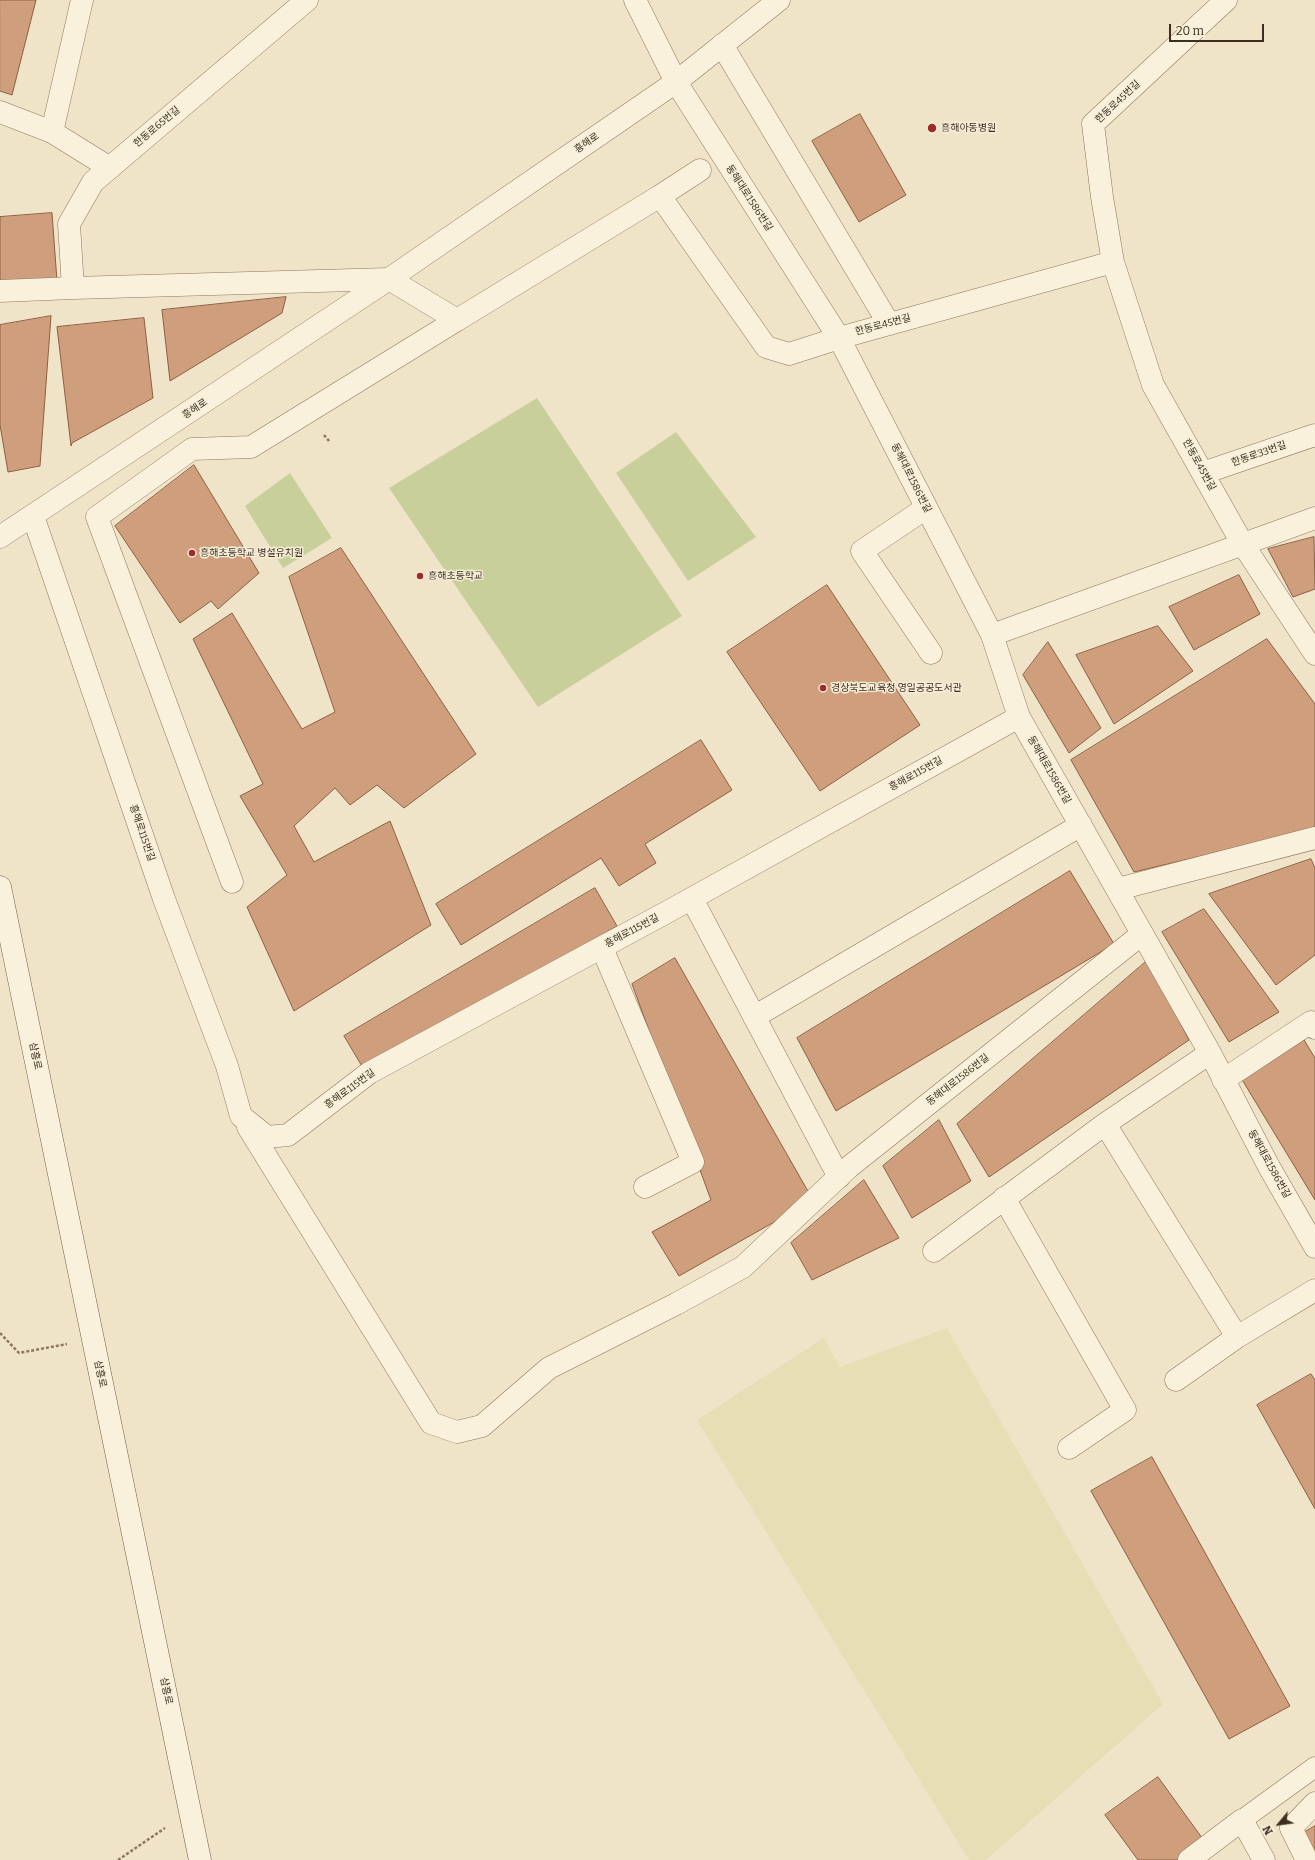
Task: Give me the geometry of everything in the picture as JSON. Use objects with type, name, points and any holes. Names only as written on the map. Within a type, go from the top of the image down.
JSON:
[{"type":"street","points":[[52,132],[82,0]]},
{"type":"street","name":"한동로65번길","points":[[74,288],[69,224],[93,182],[307,0]]},
{"type":"street","name":"한동로45번길","points":[[1226,0],[1093,124],[1102,197],[1113,262],[1153,385],[1242,544],[1315,654]]},
{"type":"street","name":"흥해로","points":[[0,537],[390,279],[676,82],[772,2]]},
{"type":"street","name":"동해대로1586번길","points":[[641,3],[676,82],[839,338],[992,634],[1019,716],[1210,1053],[1268,1165],[1315,1247]]},
{"type":"street","points":[[722,45],[890,324]]},
{"type":"street","points":[[0,112],[52,132],[110,168]]},
{"type":"street","points":[[232,882],[96,517],[192,449],[251,447],[700,170]]},
{"type":"street","name":"한동로45번길","points":[[660,196],[766,347],[789,354],[839,338],[1113,262]]},
{"type":"street","points":[[0,291],[390,279],[457,320]]},
{"type":"street","name":"한동로33번길","points":[[1203,473],[1315,435]]},
{"type":"street","points":[[926,508],[862,551],[931,653]]},
{"type":"street","name":"흥해로115번길","points":[[33,516],[164,899],[227,1066],[241,1116],[267,1137],[288,1135],[369,1074],[692,899],[1019,716]]},
{"type":"street","points":[[992,634],[1315,518]]},
{"type":"street","points":[[754,1017],[1081,825]]},
{"type":"street","points":[[1118,889],[1315,838]]},
{"type":"street","name":"삼흥로","points":[[0,887],[200,1860]]},
{"type":"street","points":[[692,899],[754,1017],[844,1172]]},
{"type":"street","name":"동해대로1586번길","points":[[241,1116],[431,1423],[457,1432],[482,1426],[549,1368],[676,1304],[743,1267],[844,1172],[1142,934]]},
{"type":"street","points":[[602,948],[693,1162],[645,1187]]},
{"type":"street","points":[[1223,1080],[1311,1022],[1315,1028]]},
{"type":"street","points":[[934,1251],[1105,1124],[1210,1053]]},
{"type":"street","points":[[1105,1124],[1238,1336]]},
{"type":"street","points":[[1004,1198],[1125,1410],[1069,1448]]},
{"type":"street","points":[[1176,1380],[1238,1336],[1315,1290]]},
{"type":"street","points":[[1189,1860],[1315,1767]]},
{"type":"street","points":[[1307,1860],[1291,1828],[1315,1803]]},
{"type":"street","points":[[1242,1820],[1264,1860]]},
{"type":"path","points":[[0,1334],[19,1353],[93,1339]]},
{"type":"path","points":[[118,1860],[190,1811]]},
{"type":"shaded area","points":[[947,1328],[1163,1704],[986,1860],[969,1860],[697,1420],[824,1338],[840,1367]]},
{"type":"green space","points":[[537,398],[682,616],[538,707],[389,488]]},
{"type":"green space","points":[[676,432],[756,537],[688,581],[616,473]]},
{"type":"green space","points":[[290,473],[332,538],[283,568],[245,506]]},
{"type":"building","points":[[0,0],[36,0],[12,95],[0,91]]},
{"type":"building","points":[[860,114],[906,195],[859,222],[812,141]]},
{"type":"building","points":[[52,213],[57,281],[0,285],[0,217]]},
{"type":"building","points":[[286,297],[282,313],[170,381],[162,310]]},
{"type":"building","points":[[51,316],[40,466],[8,472],[0,425],[0,325]]},
{"type":"building","points":[[144,318],[153,398],[72,443],[71,446],[57,327]]},
{"type":"building","name":"흥해초등학교 병설유치원","points":[[194,465],[259,573],[218,609],[211,601],[180,623],[115,526]]},
{"type":"building","points":[[1314,537],[1315,589],[1293,597],[1268,549]]},
{"type":"building","points":[[341,548],[476,754],[404,808],[377,785],[350,805],[335,788],[294,826],[314,862],[390,821],[431,925],[294,1011],[247,907],[287,875],[240,796],[263,784],[193,639],[232,613],[302,729],[335,712],[289,577]]},
{"type":"building","points":[[1239,575],[1260,614],[1194,650],[1169,607]]},
{"type":"building","name":"경상북도교육청 영일공공도서관","points":[[827,585],[920,725],[820,791],[727,652]]},
{"type":"building","points":[[1158,626],[1193,671],[1114,724],[1076,655]]},
{"type":"building","points":[[1267,639],[1315,704],[1315,829],[1134,872],[1071,760]]},
{"type":"building","points":[[1048,642],[1101,728],[1069,753],[1023,675]]},
{"type":"building","points":[[701,740],[732,790],[645,844],[656,863],[619,886],[601,858],[461,945],[436,904]]},
{"type":"building","points":[[1311,859],[1315,868],[1315,955],[1276,985],[1209,894]]},
{"type":"building","points":[[1070,871],[1114,944],[836,1111],[797,1038]]},
{"type":"building","points":[[595,888],[617,926],[366,1073],[344,1036]]},
{"type":"building","points":[[1204,909],[1279,1012],[1229,1042],[1162,932]]},
{"type":"building","points":[[675,958],[813,1200],[679,1276],[652,1232],[711,1200],[632,984]]},
{"type":"building","points":[[1148,960],[1189,1040],[989,1177],[957,1124]]},
{"type":"building","points":[[1304,1040],[1315,1058],[1315,1200],[1241,1078]]},
{"type":"building","points":[[939,1120],[971,1181],[912,1218],[883,1166]]},
{"type":"building","points":[[864,1180],[899,1238],[812,1280],[791,1243]]},
{"type":"building","points":[[1311,1374],[1315,1380],[1315,1509],[1257,1405]]},
{"type":"building","points":[[1152,1457],[1290,1706],[1229,1739],[1091,1491]]},
{"type":"building","points":[[1158,1777],[1205,1842],[1179,1860],[1138,1860],[1105,1815]]},
{"type":"building","points":[[1315,1826],[1315,1860],[1300,1835]]},
{"type":"place","name":"흥해아동병원","points":[[932,128]]},
{"type":"place","name":"흥해초등학교 병설유치원","points":[[192,553]]},
{"type":"place","name":"흥해초등학교","points":[[420,576]]},
{"type":"place","name":"경상북도교육청 영일공공도서관","points":[[823,688]]}]
